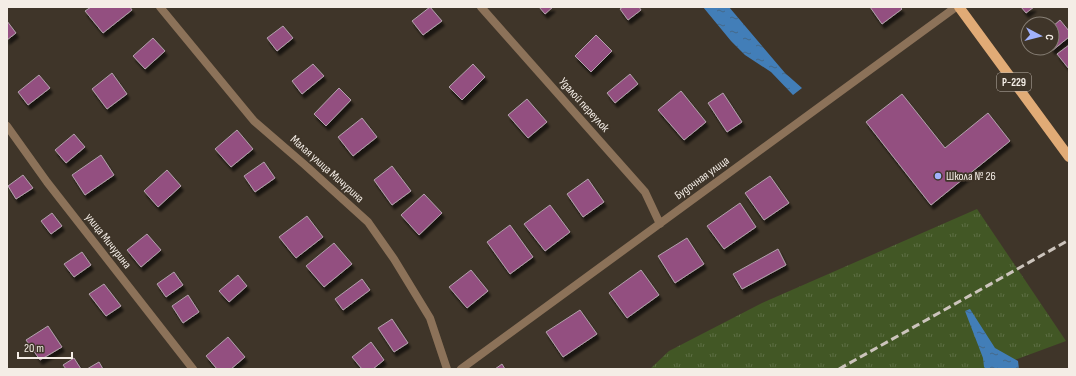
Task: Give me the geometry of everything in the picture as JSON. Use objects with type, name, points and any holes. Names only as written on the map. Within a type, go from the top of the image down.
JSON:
[{"type":"main road","name":"Р-229","points":[[957,7],[1068,154]]},
{"type":"street","name":"Малая улица Мичурина","points":[[160,7],[254,121],[368,222],[394,259],[430,318],[447,369]]},
{"type":"street","name":"Удалой переулок","points":[[481,7],[645,192],[660,224]]},
{"type":"street","name":"Будочная улица","points":[[461,369],[957,7]]},
{"type":"street","name":"улица Мичурина","points":[[7,126],[47,182],[193,369]]},
{"type":"green space","points":[[977,209],[1066,341],[990,369],[650,369],[669,351],[762,303]]},
{"type":"water","points":[[703,7],[729,7],[785,73],[802,88],[793,95],[771,72],[745,55],[731,41]]},
{"type":"water","points":[[970,309],[995,348],[1018,361],[1019,369],[986,369],[984,367],[983,358],[965,311]]},
{"type":"building","points":[[91,7],[130,7],[132,10],[103,33],[85,11]]},
{"type":"building","points":[[430,7],[442,21],[423,35],[412,21]]},
{"type":"building","points":[[539,7],[553,7],[545,14]]},
{"type":"building","points":[[623,7],[639,7],[641,10],[628,20],[620,9]]},
{"type":"building","points":[[870,7],[900,7],[902,9],[882,24]]},
{"type":"building","points":[[1021,7],[1034,7],[1026,13]]},
{"type":"building","points":[[1060,20],[1069,31],[1069,37],[1060,44]]},
{"type":"building","points":[[7,21],[16,33],[7,40]]},
{"type":"building","points":[[283,26],[293,38],[277,51],[267,38]]},
{"type":"building","points":[[596,35],[612,51],[591,72],[575,56]]},
{"type":"building","points":[[153,38],[165,51],[145,69],[133,56]]},
{"type":"building","points":[[1069,45],[1069,69],[1059,56],[1060,56],[1060,52]]},
{"type":"building","points":[[313,64],[324,76],[302,94],[292,81]]},
{"type":"building","points":[[473,64],[485,77],[462,100],[449,87]]},
{"type":"building","points":[[112,73],[127,94],[107,109],[92,89]]},
{"type":"building","points":[[630,74],[638,84],[615,103],[607,93]]},
{"type":"building","points":[[39,75],[50,88],[28,105],[18,92]]},
{"type":"building","points":[[339,88],[351,100],[326,126],[314,114]]},
{"type":"building","points":[[681,91],[706,122],[684,140],[658,110]]},
{"type":"building","points":[[723,93],[742,122],[727,132],[708,103]]},
{"type":"building","name":"Школа № 26","points":[[902,94],[945,148],[988,113],[1010,141],[931,205],[866,122]]},
{"type":"building","points":[[527,99],[547,122],[528,138],[508,115]]},
{"type":"building","points":[[362,118],[377,137],[353,156],[338,137]]},
{"type":"building","points":[[237,130],[253,149],[231,167],[215,149]]},
{"type":"building","points":[[74,134],[85,147],[66,163],[55,150]]},
{"type":"building","points":[[101,155],[114,175],[85,195],[72,175]]},
{"type":"building","points":[[264,162],[275,178],[255,192],[244,176]]},
{"type":"building","points":[[392,166],[411,191],[392,205],[374,180]]},
{"type":"building","points":[[167,170],[181,186],[158,207],[144,191]]},
{"type":"building","points":[[23,175],[33,188],[16,199],[8,186]]},
{"type":"building","points":[[770,176],[789,203],[764,220],[745,193]]},
{"type":"building","points":[[588,179],[604,202],[583,217],[567,194]]},
{"type":"building","points":[[424,194],[442,213],[419,235],[401,215]]},
{"type":"building","points":[[740,203],[756,227],[724,249],[707,226]]},
{"type":"building","points":[[550,205],[570,232],[545,251],[524,224]]},
{"type":"building","points":[[52,213],[62,226],[51,234],[41,221]]},
{"type":"building","points":[[307,216],[323,237],[296,258],[279,237]]},
{"type":"building","points":[[510,225],[533,257],[510,274],[487,242]]},
{"type":"building","points":[[147,234],[161,250],[141,267],[127,250]]},
{"type":"building","points":[[687,238],[704,264],[675,283],[658,256]]},
{"type":"building","points":[[334,243],[352,264],[324,287],[306,266]]},
{"type":"building","points":[[778,249],[786,265],[742,289],[733,274]]},
{"type":"building","points":[[82,252],[91,265],[74,277],[64,264]]},
{"type":"building","points":[[471,270],[488,291],[467,308],[449,287]]},
{"type":"building","points":[[641,270],[659,295],[627,318],[609,293]]},
{"type":"building","points":[[174,272],[183,285],[166,297],[157,284]]},
{"type":"building","points":[[238,275],[247,286],[229,302],[219,291]]},
{"type":"building","points":[[362,279],[370,290],[343,310],[335,299]]},
{"type":"building","points":[[104,284],[121,306],[106,316],[89,294]]},
{"type":"building","points":[[188,295],[199,312],[183,323],[172,306]]},
{"type":"building","points":[[580,310],[597,334],[563,357],[546,332]]},
{"type":"building","points":[[392,319],[408,343],[394,352],[378,328]]},
{"type":"building","points":[[48,326],[62,347],[40,360],[26,340]]},
{"type":"building","points":[[228,337],[245,357],[231,369],[217,369],[206,356]]},
{"type":"building","points":[[371,342],[384,360],[373,369],[362,369],[352,357]]},
{"type":"building","points":[[74,358],[81,369],[66,369],[63,365]]},
{"type":"building","points":[[99,362],[103,369],[87,369]]},
{"type":"building","points":[[502,364],[505,369],[495,369]]},
{"type":"railway","points":[[839,369],[1069,240]]},
{"type":"place","name":"Школа № 26","points":[[938,176]]}]
